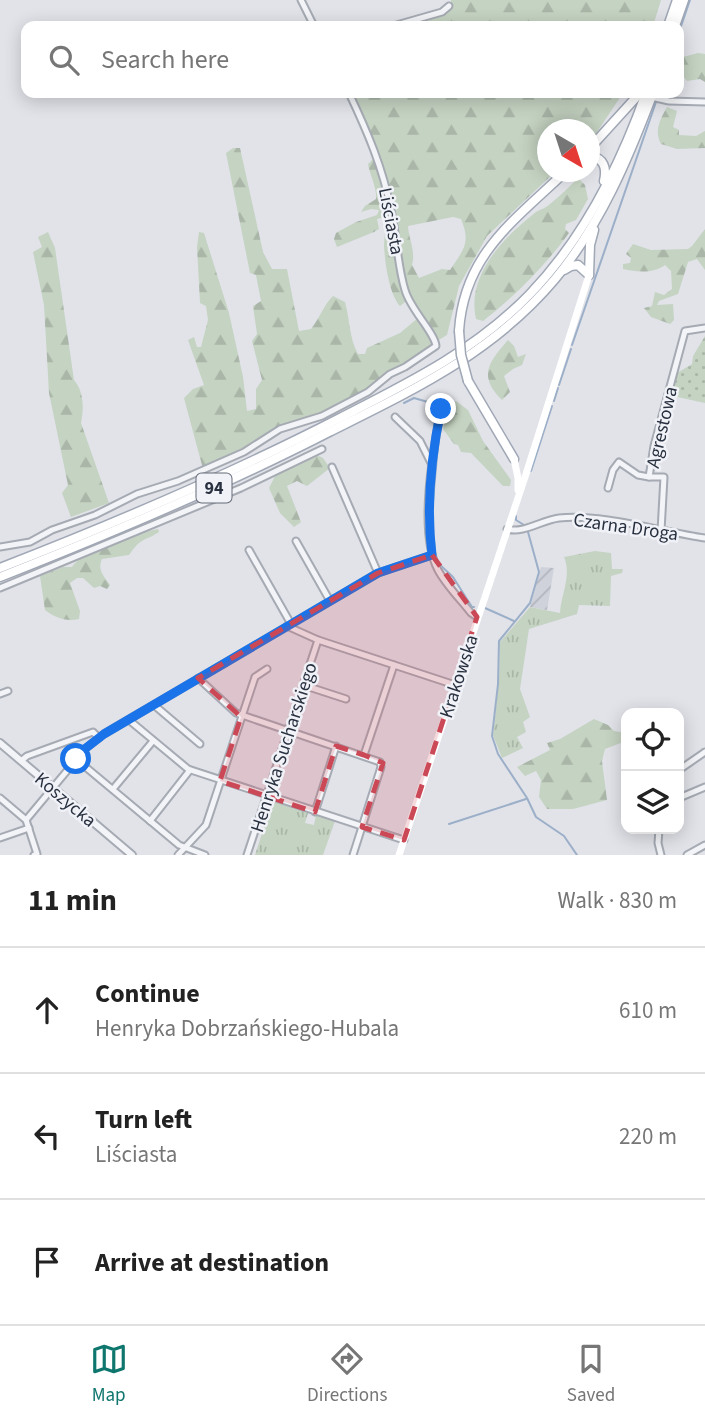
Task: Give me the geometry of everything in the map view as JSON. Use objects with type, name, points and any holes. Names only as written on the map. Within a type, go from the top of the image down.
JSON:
[{"type":"main road","points":[[670,21],[677,0]]},
{"type":"main road","points":[[677,21],[684,0]]},
{"type":"main road","points":[[600,137],[635,98]]},
{"type":"main road","name":"94","points":[[0,568],[140,512],[228,473],[442,365],[475,342],[522,302],[552,269],[586,221],[648,98]]},
{"type":"main road","name":"94","points":[[0,577],[220,486],[422,385],[456,366],[492,340],[554,279],[598,217],[621,172],[649,98]]},
{"type":"main road","points":[[586,221],[605,180],[606,169],[600,160]]},
{"type":"main road","points":[[522,483],[521,469],[468,381],[461,355],[459,331],[464,295],[482,257],[496,239],[555,182]]},
{"type":"main road","points":[[589,275],[590,240],[598,217]]},
{"type":"main road","points":[[554,279],[562,271],[575,265],[582,267],[589,275]]},
{"type":"main road","name":"Krakowska","points":[[398,855],[589,275]]},
{"type":"main road","points":[[514,460],[523,461],[533,451]]},
{"type":"main road","name":"Krakowska","points":[[514,460],[518,478],[517,497]]},
{"type":"street","points":[[301,0],[312,21]]},
{"type":"street","points":[[410,21],[442,12],[449,6]]},
{"type":"street","name":"Liściasta","points":[[0,547],[30,541],[95,515],[137,494],[178,481],[244,452],[280,429],[322,416],[368,392],[390,374],[405,368],[436,346],[434,338],[415,313],[405,290],[391,209],[378,157],[351,98]]},
{"type":"street","points":[[678,98],[705,102]]},
{"type":"street","name":"Agrestowa","points":[[661,531],[664,477],[649,477],[654,446],[685,331],[705,328]]},
{"type":"street","points":[[441,409],[432,465],[428,521],[432,555],[438,571],[477,617]]},
{"type":"street","points":[[396,417],[420,441],[432,465]]},
{"type":"street","points":[[0,588],[230,493],[323,449]]},
{"type":"street","points":[[608,488],[613,470],[619,463],[638,475],[649,477]]},
{"type":"street","points":[[332,467],[378,573]]},
{"type":"street","name":"Czarna Droga","points":[[507,529],[520,530],[543,521],[571,517],[705,538]]},
{"type":"street","points":[[296,541],[330,601]]},
{"type":"street","points":[[249,550],[289,625],[318,640],[455,685]]},
{"type":"street","points":[[26,820],[76,759],[99,738],[378,573],[432,555]]},
{"type":"street","name":"Henryka Sucharskiego","points":[[247,855],[318,640]]},
{"type":"street","points":[[364,755],[394,665]]},
{"type":"street","points":[[178,855],[205,825],[255,677],[267,669]]},
{"type":"street","points":[[198,678],[241,715],[380,762],[381,767],[353,855]]},
{"type":"street","points":[[303,685],[346,699]]},
{"type":"street","points":[[0,694],[8,691]]},
{"type":"street","points":[[154,705],[200,744]]},
{"type":"street","points":[[129,720],[190,770],[404,840]]},
{"type":"street","points":[[21,761],[27,756],[93,732],[99,738]]},
{"type":"street","points":[[78,738],[86,748]]},
{"type":"street","points":[[113,789],[153,741]]},
{"type":"street","name":"Koszycka","points":[[0,743],[131,855]]},
{"type":"street","points":[[315,812],[336,746]]},
{"type":"street","points":[[684,767],[705,752]]},
{"type":"street","points":[[76,759],[184,848],[205,855]]},
{"type":"street","points":[[150,821],[190,770]]},
{"type":"street","points":[[684,797],[705,787]]},
{"type":"street","points":[[0,798],[26,820],[37,854],[34,855]]},
{"type":"street","points":[[0,838],[29,828]]},
{"type":"street","points":[[659,834],[661,855]]},
{"type":"street","points":[[687,855],[705,845]]},
{"type":"highlighted area","points":[[432,555],[477,617],[404,840],[362,827],[383,763],[336,746],[315,812],[220,781],[241,717],[198,678],[378,573]]},
{"type":"shaded area","points":[[541,567],[554,568],[547,610],[530,607]]},
{"type":"green space","points":[[451,0],[661,0],[655,21],[417,21],[443,14],[450,8]]},
{"type":"green space","points":[[705,54],[705,82],[700,79],[687,81],[684,77],[684,57]]},
{"type":"green space","points":[[356,98],[620,98],[600,127],[600,119],[537,119],[537,182],[544,182],[487,236],[459,286],[447,335],[437,341],[438,345],[391,373],[368,391],[326,414],[279,430],[249,449],[203,469],[184,398],[193,389],[204,385],[188,340],[194,337],[197,347],[201,347],[208,320],[206,306],[200,303],[197,247],[199,232],[204,233],[229,313],[243,377],[247,411],[256,409],[256,389],[262,380],[252,341],[257,334],[253,306],[261,301],[256,275],[250,273],[226,153],[233,148],[240,148],[263,252],[272,269],[287,269],[299,331],[311,329],[333,296],[345,302],[351,335],[358,354],[365,354],[367,348],[400,333],[418,318],[410,302],[400,306],[390,286],[384,242],[385,217],[377,219],[379,229],[374,232],[337,247],[334,239],[336,233],[377,215],[379,210],[361,212],[376,199],[368,164],[377,155]],"holes":[[[453,217],[461,219],[466,240],[450,270],[442,269],[419,278],[412,265],[413,251],[408,226]]]},
{"type":"green space","points":[[667,107],[677,111],[673,127],[679,130],[679,135],[696,136],[705,131],[705,148],[677,149],[661,144],[658,130]]},
{"type":"green space","points":[[574,182],[582,182],[585,185],[588,199],[576,220],[566,224],[565,229],[569,233],[518,291],[483,321],[476,319],[474,303],[477,287],[490,258],[524,222]]},
{"type":"green space","points":[[705,229],[705,270],[697,259],[688,262],[678,294],[659,301],[657,305],[673,304],[674,320],[670,324],[651,317],[644,308],[652,306],[655,292],[664,295],[672,289],[671,271],[665,265],[650,271],[623,269],[623,264],[630,263],[631,258],[626,254],[633,244],[651,250],[688,249]]},
{"type":"green space","points":[[48,232],[55,248],[74,380],[82,400],[81,423],[109,503],[71,517],[62,493],[68,485],[49,393],[44,305],[33,252],[42,247],[38,237]]},
{"type":"green space","points":[[705,336],[705,403],[673,396],[677,373],[692,364],[693,356]]},
{"type":"green space","points":[[508,340],[514,346],[518,357],[526,354],[522,365],[504,376],[510,392],[502,400],[488,377],[491,363]]},
{"type":"green space","points":[[456,401],[468,410],[483,441],[511,480],[510,486],[503,486],[471,453],[461,452],[443,429],[450,406]]},
{"type":"green space","points":[[314,454],[323,458],[330,468],[307,486],[297,481],[287,486],[301,522],[294,527],[280,513],[269,488],[276,474]]},
{"type":"green space","points":[[158,529],[159,532],[139,543],[129,555],[102,559],[101,570],[110,585],[107,589],[100,586],[94,588],[83,578],[77,578],[70,583],[80,611],[79,619],[61,619],[45,610],[40,576],[63,567],[72,567],[95,551]]},
{"type":"green space","points":[[595,551],[611,553],[612,569],[623,569],[622,573],[611,576],[610,606],[579,605],[577,614],[529,629],[520,689],[530,717],[523,722],[526,732],[517,737],[523,748],[502,758],[493,735],[500,642],[530,607],[560,613],[567,578],[564,557]]},
{"type":"green space","points":[[594,719],[621,732],[621,743],[605,749],[602,761],[607,800],[573,809],[547,809],[539,797],[541,780],[536,771],[525,776],[517,767],[550,750],[547,743],[560,739]]},
{"type":"green space","points":[[269,800],[308,813],[305,823],[314,825],[316,815],[335,821],[323,855],[255,855],[266,821],[263,817]]},
{"type":"waterway","points":[[683,21],[690,0]]},
{"type":"waterway","points":[[572,345],[656,102]]},
{"type":"waterway","points":[[559,385],[571,349]]},
{"type":"waterway","points":[[554,401],[558,388]]},
{"type":"waterway","points":[[404,403],[414,398],[445,407],[441,425]]},
{"type":"waterway","points":[[531,471],[552,406]]},
{"type":"waterway","points":[[439,434],[432,512],[435,554],[438,563],[453,577],[474,607]]},
{"type":"waterway","points":[[516,516],[516,520],[524,525]]},
{"type":"waterway","points":[[528,532],[539,572],[530,603],[499,641],[498,684],[492,736],[498,754],[527,798],[536,817],[564,836],[577,855]]},
{"type":"waterway","points":[[485,608],[514,621]]},
{"type":"waterway","points":[[449,824],[526,799]]},
{"type":"route","points":[[76,759],[104,734],[378,573],[432,555],[428,521],[435,435],[441,409]]}]
